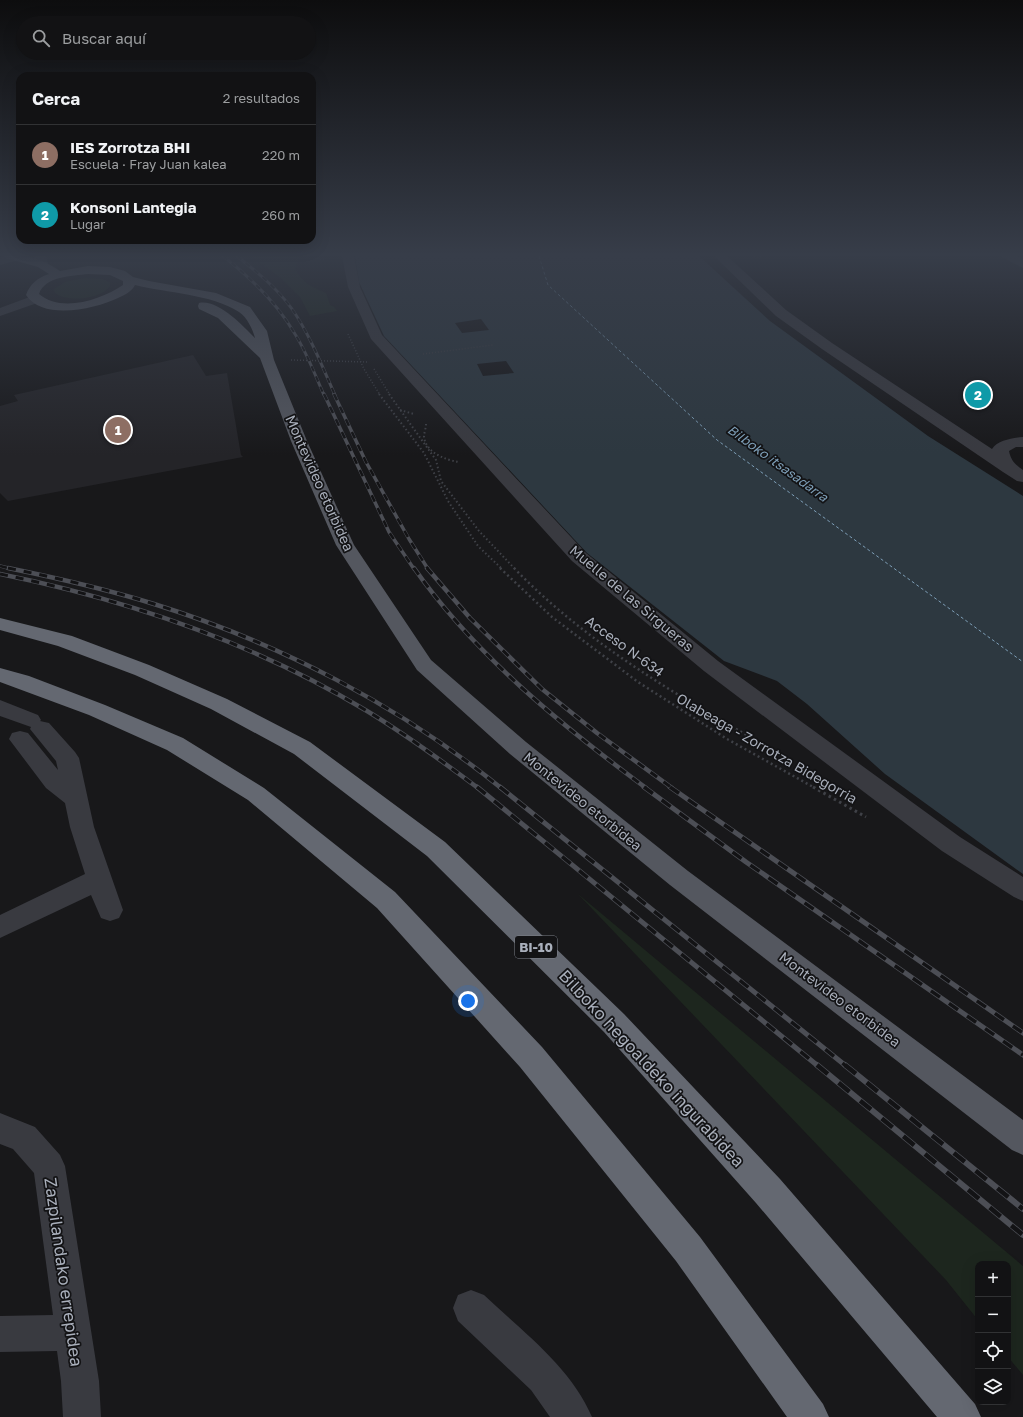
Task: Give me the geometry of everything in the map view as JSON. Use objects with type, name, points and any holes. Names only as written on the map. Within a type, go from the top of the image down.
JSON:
[{"type":"highway","name":"Bilboko hegoaldeko ingurabidea","points":[[0,624],[65,641],[142,670],[220,704],[302,748],[436,850],[614,1022],[768,1191],[962,1417]]},
{"type":"highway","points":[[0,676],[21,681],[97,710],[175,744],[256,794],[386,900],[536,1063],[688,1249],[810,1417]]},
{"type":"main road","name":"Montevideo etorbidea","points":[[231,322],[267,360]]},
{"type":"main road","name":"Montevideo etorbidea","points":[[254,322],[260,330],[267,360],[299,441],[345,545],[424,665],[518,748],[679,878],[1023,1139]]},
{"type":"street","name":"Muelle de las Sirgueras","points":[[370,322],[376,336],[579,557],[711,666],[952,844],[1023,890]]},
{"type":"street","points":[[794,322],[963,438],[1023,477]]},
{"type":"street","points":[[963,438],[1006,446]]},
{"type":"street","points":[[1009,468],[1000,454],[1000,448],[1023,442]]},
{"type":"street","points":[[0,707],[31,729],[67,758],[82,827],[110,910]]},
{"type":"street","points":[[0,927],[99,879]]},
{"type":"street","name":"Zazpilandako errepidea","points":[[0,1128],[24,1138],[49,1166],[80,1381],[82,1417]]},
{"type":"street","points":[[471,1308],[544,1377],[573,1417]]},
{"type":"street","points":[[0,1334],[73,1332]]},
{"type":"path","name":"Olabeaga - Zorrotza Bidegorria","points":[[347,330],[364,369],[376,390],[424,453],[448,501],[478,546],[552,618],[638,682],[726,739],[870,819]]},
{"type":"path","points":[[395,357],[493,345]]},
{"type":"path","points":[[267,360],[371,362]]},
{"type":"path","name":"Acceso N-634","points":[[399,409],[436,460],[441,481],[479,531],[537,592],[611,652],[688,702],[793,761]]},
{"type":"path","points":[[426,418],[424,439],[436,456],[446,460],[463,462]]},
{"type":"shaded area","points":[[193,355],[206,376],[227,373],[241,455],[243,457],[8,501],[0,493],[0,406],[18,401],[14,395]]},
{"type":"shaded area","points":[[578,894],[1023,1266],[1023,1375],[1011,1361],[1011,1261],[975,1261],[975,1316],[946,1280]]},
{"type":"water","name":"Bilboko itsasadarra","points":[[378,322],[772,322],[928,436],[1023,496],[1023,874],[885,774],[807,704],[777,681],[724,661],[587,553],[384,336]]},
{"type":"pier","points":[[483,322],[489,330],[462,333],[455,323]]},
{"type":"pier","points":[[506,361],[514,373],[483,376],[477,364]]},
{"type":"ferry route","points":[[588,322],[717,440],[1023,662]]},
{"type":"railway","points":[[287,322],[311,364],[324,395]]},
{"type":"railway","points":[[300,322],[310,340],[335,395]]},
{"type":"railway","points":[[324,394],[389,532],[414,569]]},
{"type":"railway","points":[[334,394],[366,462],[409,539],[428,569]]},
{"type":"railway","points":[[0,566],[8,568]]},
{"type":"railway","points":[[8,568],[118,593],[154,604],[201,620],[292,658],[380,704],[422,730],[501,788]]},
{"type":"railway","points":[[8,568],[12,569]]},
{"type":"railway","points":[[414,568],[438,600],[464,630],[521,687],[551,714],[646,788]]},
{"type":"railway","points":[[427,568],[470,618],[542,689],[597,733],[672,788]]},
{"type":"railway","points":[[0,574],[95,597],[143,611],[235,645],[280,665],[367,711],[423,748],[478,788]]},
{"type":"railway","points":[[477,787],[818,1066]]},
{"type":"railway","points":[[500,787],[846,1066]]},
{"type":"railway","points":[[644,787],[746,862],[1023,1055]]},
{"type":"railway","points":[[670,787],[1023,1033]]},
{"type":"railway","points":[[817,1065],[1023,1235]]},
{"type":"railway","points":[[845,1065],[1023,1209]]},
{"type":"place","name":"Konsoni Lantegia","points":[[978,395]]},
{"type":"place","name":"IES Zorrotza BHI","points":[[118,430]]}]
